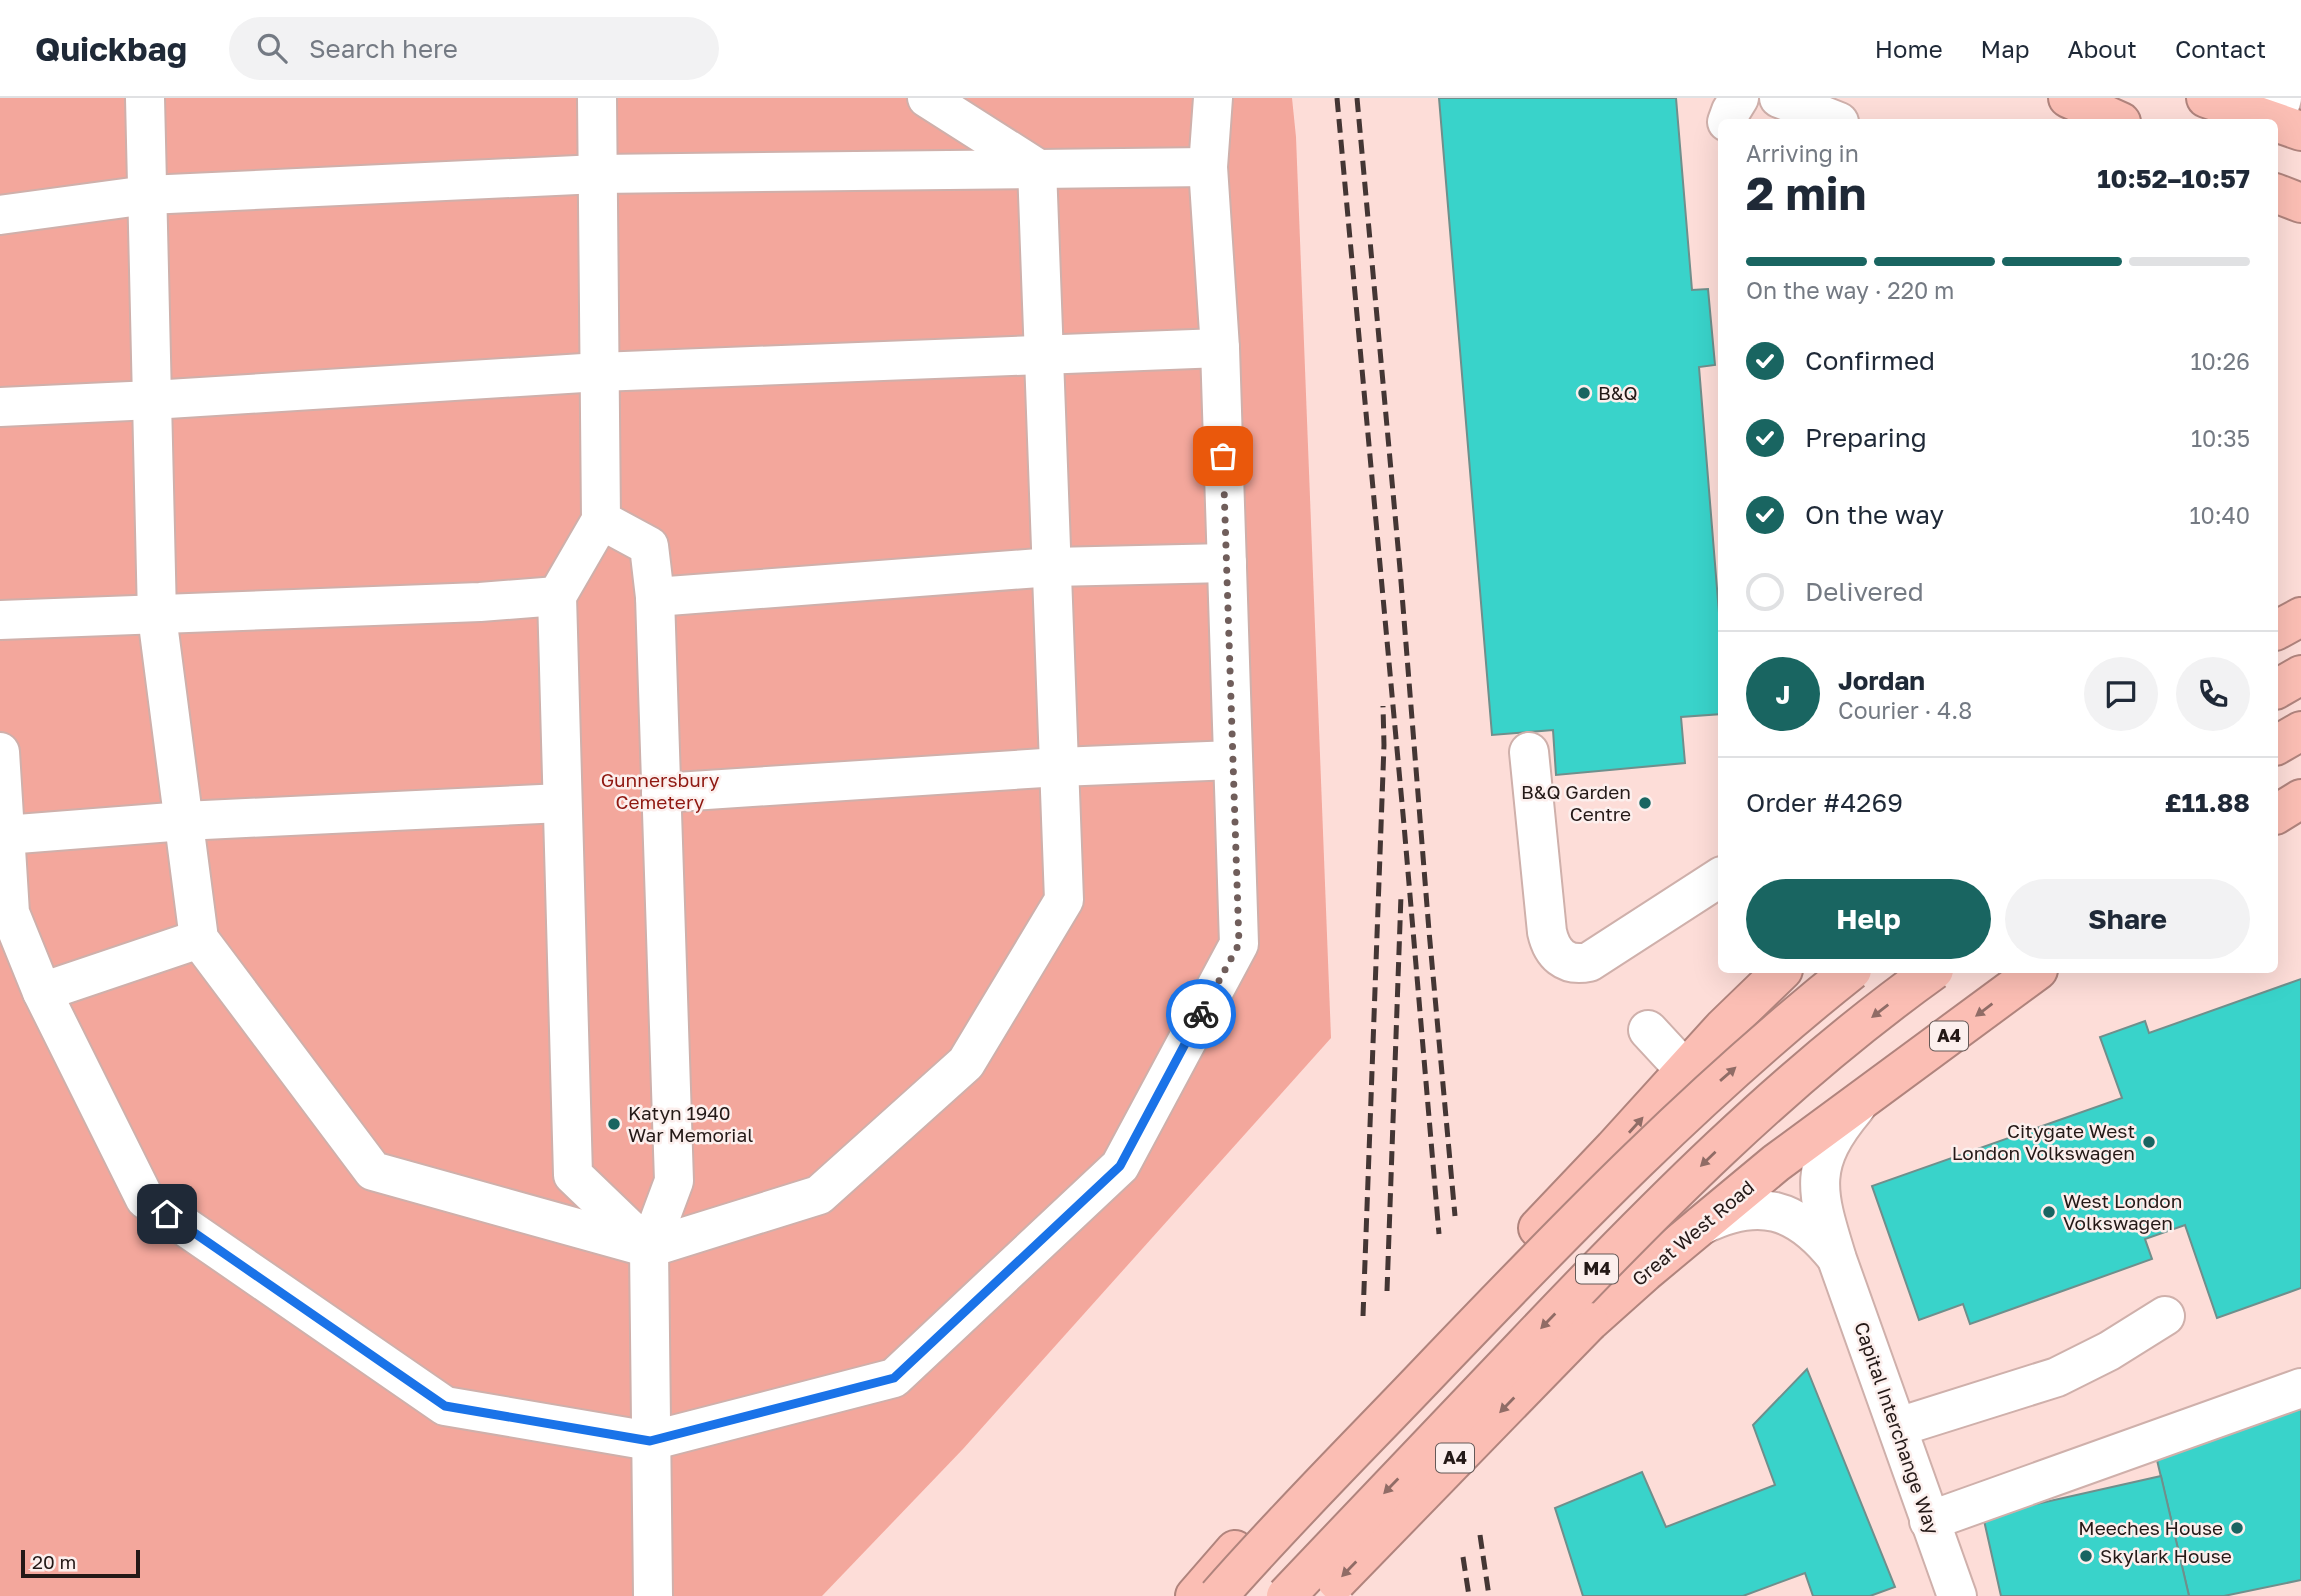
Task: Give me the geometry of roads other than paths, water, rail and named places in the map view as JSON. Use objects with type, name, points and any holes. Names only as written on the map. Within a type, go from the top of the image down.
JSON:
[{"type":"highway","points":[[2068,98],[2114,119]]},
{"type":"highway","points":[[2206,98],[2266,119]]},
{"type":"highway","points":[[2278,123],[2301,131]]},
{"type":"highway","points":[[2278,688],[2301,675]]},
{"type":"highway","points":[[2278,744],[2301,732]]},
{"type":"highway","points":[[2278,813],[2301,799]]},
{"type":"highway","points":[[1195,1596],[1295,1485],[1614,1148],[1723,1028],[1780,973]]},
{"type":"highway","name":"M4","points":[[1218,1596],[1550,1246],[1628,1168],[1717,1084],[1848,973]]},
{"type":"highway","name":"M4","points":[[1286,1596],[1596,1269],[1671,1194],[1749,1119],[1842,1041],[1930,973]]},
{"type":"highway","name":"Great West Road","points":[[1323,1596],[1533,1377],[1590,1322],[1699,1226],[1776,1163],[2034,973]]},
{"type":"street","points":[[145,98],[157,615],[199,939],[373,1171],[649,1248],[819,1195],[966,1063],[1064,900],[1037,168]]},
{"type":"street","points":[[597,98],[601,520],[557,596],[573,1175],[649,1248]]},
{"type":"street","points":[[927,98],[1037,168]]},
{"type":"street","points":[[0,752],[10,913],[41,992],[145,1199],[445,1406],[650,1441],[894,1378],[1120,1166],[1239,944],[1220,348],[1208,167],[1213,98]]},
{"type":"street","points":[[1728,119],[1739,98]]},
{"type":"street","points":[[1779,98],[1832,119]]},
{"type":"street","points":[[2276,119],[2282,98]]},
{"type":"street","points":[[0,215],[148,195],[598,174],[1208,167]]},
{"type":"street","points":[[0,407],[599,372],[1220,348]]},
{"type":"street","points":[[601,520],[649,546],[655,597],[674,1181],[649,1248],[653,1596]]},
{"type":"street","points":[[655,597],[1052,567],[1227,563]]},
{"type":"street","points":[[0,620],[480,602],[557,596]]},
{"type":"street","points":[[1529,752],[1546,932],[1554,952],[1562,959],[1573,963],[1589,962],[1718,879]]},
{"type":"street","points":[[661,793],[1059,767],[1233,760]]},
{"type":"street","points":[[5,835],[184,821],[562,803]]},
{"type":"street","points":[[41,992],[199,939]]},
{"type":"street","points":[[1648,1030],[1685,1070]]},
{"type":"street","name":"Capital Interchange Way","points":[[1859,1102],[1836,1130],[1824,1155],[1820,1181],[1821,1208],[1957,1596]]},
{"type":"street","name":"Capital Interchange Way","points":[[1699,1226],[1723,1214],[1762,1208],[1801,1223],[1823,1241],[1837,1259]]},
{"type":"street","points":[[1898,1427],[2057,1377],[2109,1351],[2165,1316]]},
{"type":"street","points":[[1929,1521],[2301,1388]]},
{"type":"railway","points":[[1337,98],[1439,1234]]},
{"type":"railway","points":[[1357,98],[1455,1216]]},
{"type":"railway","points":[[1363,1316],[1384,745],[1383,706]]},
{"type":"railway","points":[[1387,1291],[1401,895]]},
{"type":"railway","points":[[1480,1535],[1489,1596]]},
{"type":"railway","points":[[1463,1557],[1469,1596]]},
{"type":"place","name":"B&Q","points":[[1584,393]]},
{"type":"place","name":"B&Q Garden Centre","points":[[1645,803]]},
{"type":"place","name":"Katyn 1940 War Memorial","points":[[614,1124]]},
{"type":"place","name":"Citygate West London Volkswagen","points":[[2149,1142]]},
{"type":"place","name":"West London Volkswagen","points":[[2049,1212]]},
{"type":"place","name":"Meeches House","points":[[2237,1528]]},
{"type":"place","name":"Skylark House","points":[[2086,1556]]},
{"type":"park label","name":"Gunnersbury Cemetery","points":[[660,791]]}]
